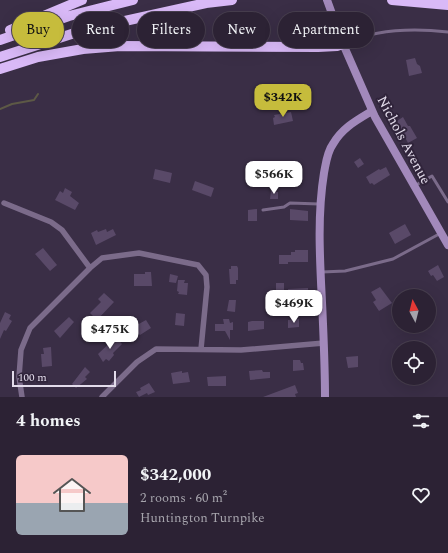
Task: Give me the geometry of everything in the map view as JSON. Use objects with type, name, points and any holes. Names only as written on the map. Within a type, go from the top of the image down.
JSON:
[{"type":"highway","points":[[0,34],[82,0]]},
{"type":"highway","points":[[0,40],[69,16],[132,0]]},
{"type":"highway","points":[[0,57],[84,30],[206,3],[232,0]]},
{"type":"highway","points":[[392,0],[448,5]]},
{"type":"highway","points":[[0,68],[38,57],[83,49],[120,46],[278,47]]},
{"type":"main road","name":"Nichols Avenue","points":[[327,0],[331,12]]},
{"type":"main road","name":"Nichols Avenue","points":[[345,48],[372,111],[413,186],[448,245]]},
{"type":"main road","points":[[325,397],[320,272],[321,204],[323,181],[327,158],[332,145],[348,126],[372,111]]},
{"type":"street","points":[[4,203],[51,222],[62,230],[90,268]]},
{"type":"street","points":[[22,397],[18,377],[21,350],[30,328],[102,258],[139,253],[198,265],[206,275],[207,287],[201,349]]},
{"type":"street","points":[[102,397],[137,362],[156,349],[242,350],[324,344]]},
{"type":"lane","points":[[374,35],[395,31],[429,30],[448,32]]},
{"type":"lane","points":[[413,186],[432,176],[448,202]]},
{"type":"lane","points":[[263,210],[284,206],[290,203],[321,204]]},
{"type":"lane","points":[[320,272],[344,271],[393,259],[441,233]]},
{"type":"building","points":[[415,58],[422,73],[409,76],[406,60]]},
{"type":"building","points":[[291,112],[293,121],[274,125],[274,115]]},
{"type":"building","points":[[403,117],[417,138],[408,143],[397,121]]},
{"type":"building","points":[[360,158],[364,164],[358,168],[354,162]]},
{"type":"building","points":[[386,167],[390,175],[374,185],[372,183],[370,184],[366,177],[379,169],[380,170]]},
{"type":"building","points":[[155,169],[172,173],[170,183],[153,179]]},
{"type":"building","points":[[287,169],[294,169],[296,178],[294,187],[286,187]]},
{"type":"building","points":[[195,181],[214,188],[211,197],[192,190]]},
{"type":"building","points":[[65,188],[72,192],[70,196],[79,203],[75,210],[55,200],[60,191],[63,193]]},
{"type":"building","points":[[271,191],[278,192],[278,199],[270,199]]},
{"type":"building","points":[[257,209],[257,221],[248,221],[248,210]]},
{"type":"building","points":[[290,209],[308,211],[308,221],[290,220]]},
{"type":"building","points":[[405,224],[411,235],[395,244],[389,233]]},
{"type":"building","points":[[106,229],[107,232],[113,229],[116,235],[96,245],[91,233],[97,230],[98,232]]},
{"type":"building","points":[[43,248],[57,265],[50,271],[35,254]]},
{"type":"building","points":[[295,250],[308,250],[308,262],[288,262],[288,264],[279,264],[279,255],[291,255],[291,252],[295,252]]},
{"type":"building","points":[[438,265],[444,277],[437,281],[428,271]]},
{"type":"building","points":[[231,266],[237,266],[238,268],[238,280],[236,280],[236,284],[230,284],[229,269],[231,269]]},
{"type":"building","points":[[145,272],[151,272],[152,286],[134,286],[134,274],[145,274]]},
{"type":"building","points":[[170,274],[178,276],[176,283],[169,282]]},
{"type":"building","points":[[178,280],[185,280],[184,283],[188,283],[187,295],[178,294]]},
{"type":"building","points":[[276,283],[284,283],[284,290],[276,291]]},
{"type":"building","points":[[380,287],[392,303],[379,311],[373,302],[376,300],[371,292]]},
{"type":"building","points":[[308,288],[308,295],[305,295],[306,299],[298,299],[298,302],[292,302],[291,299],[289,299],[288,289]]},
{"type":"building","points":[[104,293],[114,302],[97,320],[90,313],[101,302],[98,299]]},
{"type":"building","points":[[229,300],[236,300],[235,312],[227,311]]},
{"type":"building","points":[[5,312],[11,315],[9,319],[12,321],[6,331],[4,330],[0,339],[0,323]]},
{"type":"building","points":[[176,313],[185,314],[184,326],[175,325]]},
{"type":"building","points":[[69,317],[74,322],[60,338],[54,331]]},
{"type":"building","points":[[223,319],[229,319],[230,323],[233,322],[233,330],[230,330],[230,340],[225,331],[215,331],[215,324],[224,324]]},
{"type":"building","points":[[299,319],[299,327],[288,328],[288,320]]},
{"type":"building","points":[[146,320],[151,328],[140,335],[138,333],[130,338],[126,331]]},
{"type":"building","points":[[264,321],[264,329],[248,331],[248,322]]},
{"type":"building","points":[[116,337],[122,344],[113,353],[114,355],[109,361],[106,359],[103,362],[98,354]]},
{"type":"building","points":[[51,347],[52,366],[42,367],[41,354],[44,354],[43,348]]},
{"type":"building","points":[[358,356],[358,367],[348,368],[346,357]]},
{"type":"building","points":[[293,360],[300,360],[301,363],[303,363],[304,370],[293,371]]},
{"type":"building","points":[[85,367],[90,372],[85,377],[87,379],[76,388],[72,384]]},
{"type":"building","points":[[262,370],[263,372],[270,372],[270,378],[250,380],[249,371]]},
{"type":"building","points":[[182,371],[182,373],[188,372],[190,382],[173,384],[171,373]]},
{"type":"building","points":[[226,376],[226,386],[208,386],[207,377]]},
{"type":"building","points":[[149,383],[155,392],[148,395],[147,393],[139,397],[136,392],[141,390],[140,388]]},
{"type":"building","points":[[295,385],[298,393],[295,394],[296,397],[263,397]]},
{"type":"waterway","points":[[0,109],[12,104],[34,100],[38,94]]}]
